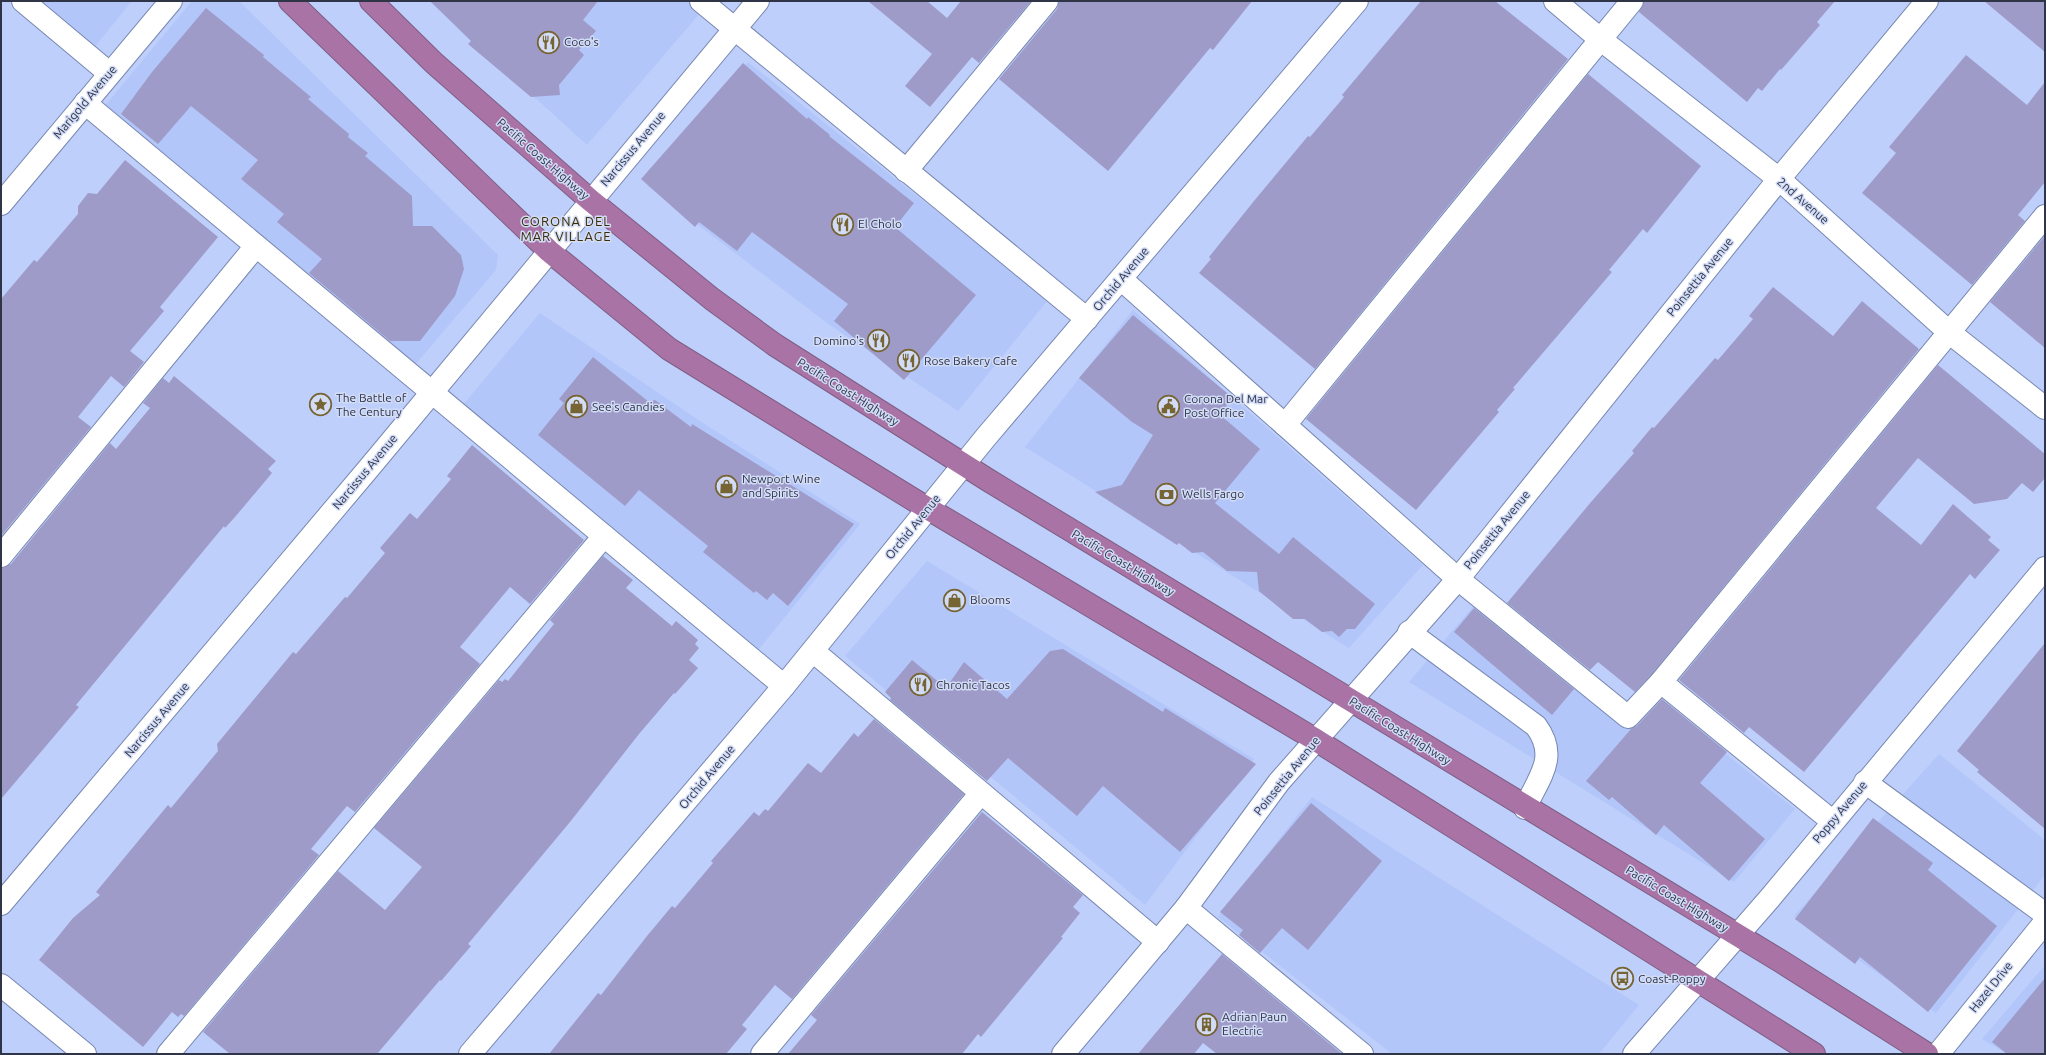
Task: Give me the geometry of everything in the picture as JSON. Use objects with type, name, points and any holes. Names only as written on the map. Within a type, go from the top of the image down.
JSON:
[{"type":"highway","points":[[290,1],[549,251],[669,349],[927,508],[1316,740],[1814,1054]]},
{"type":"highway","name":"Pacific Coast Highway","points":[[371,1],[434,63],[590,200],[712,299],[775,345],[963,465],[1525,808],[1782,962],[1926,1054]]},
{"type":"street","points":[[22,1],[109,73]]},
{"type":"street","name":"Marigold Avenue","points":[[1,204],[109,73],[171,1]]},
{"type":"street","points":[[701,1],[1087,319]]},
{"type":"street","name":"Narcissus Avenue","points":[[1,904],[432,392],[590,200],[758,1]]},
{"type":"street","points":[[906,171],[1047,1]]},
{"type":"street","name":"Orchid Avenue","points":[[470,1054],[784,686],[927,508],[1357,1]]},
{"type":"street","name":"2nd Avenue","points":[[1555,1],[1600,39],[1779,180],[1950,333],[2045,408]]},
{"type":"street","points":[[1285,426],[1632,1]]},
{"type":"street","name":"Poinsettia Avenue","points":[[1062,1054],[1186,908],[1279,782],[1409,632],[1458,579],[1779,180],[1927,1]]},
{"type":"street","points":[[84,103],[784,686]]},
{"type":"street","points":[[1121,279],[1458,579],[1628,717],[1661,682],[2045,216]]},
{"type":"street","points":[[1,556],[256,246]]},
{"type":"street","points":[[168,1054],[604,536]]},
{"type":"street","name":"Poppy Avenue","points":[[1634,1054],[1696,980],[1770,898],[1832,821],[2045,568]]},
{"type":"street","points":[[1409,632],[1536,726],[1544,737],[1548,749],[1547,762],[1525,808]]},
{"type":"street","points":[[813,651],[1158,942]]},
{"type":"street","points":[[1661,682],[1832,821]]},
{"type":"street","points":[[1865,782],[2045,914]]},
{"type":"street","points":[[762,1054],[982,793]]},
{"type":"street","points":[[1186,908],[1354,1052]]},
{"type":"street","name":"Hazel Drive","points":[[1938,1054],[2045,922]]},
{"type":"street","points":[[1,985],[85,1054]]},
{"type":"shaded area","points":[[23,1],[132,1],[88,55]]},
{"type":"shaded area","points":[[192,1],[239,1],[498,255],[496,270],[408,373],[98,114]]},
{"type":"shaded area","points":[[429,1],[701,1],[707,5],[587,145]]},
{"type":"shaded area","points":[[748,62],[1048,300],[958,411],[827,323],[647,186]]},
{"type":"shaded area","points":[[1133,310],[1423,565],[1349,648],[1025,447]]},
{"type":"shaded area","points":[[540,313],[697,419],[860,524],[751,659],[456,413]]},
{"type":"shaded area","points":[[927,561],[1254,759],[1145,905],[845,656]]},
{"type":"shaded area","points":[[1481,597],[1632,725],[1656,698],[1795,809],[1734,882],[1409,682]]},
{"type":"shaded area","points":[[1939,754],[2045,840],[2045,875],[1936,1013],[1794,916]]},
{"type":"shaded area","points":[[1312,797],[1639,1005],[1599,1054],[1392,1054],[1218,917]]},
{"type":"shaded area","points":[[2045,965],[2045,1054],[2007,1054],[1982,1039]]},
{"type":"building","points":[[430,1],[598,1],[583,20],[596,31],[579,50],[584,55],[559,85],[560,95],[531,97],[468,44],[471,41]]},
{"type":"building","points":[[868,1],[927,1],[947,18],[961,1],[1031,1],[979,63],[972,57],[930,107],[905,86],[932,54]]},
{"type":"building","points":[[1059,1],[1252,1],[1213,50],[1210,48],[1108,171],[999,79],[1057,9]]},
{"type":"building","points":[[1421,1],[1495,1],[1568,59],[1315,369],[1199,273],[1211,259],[1209,257],[1254,201],[1308,136],[1310,137],[1344,97],[1342,95]]},
{"type":"building","points":[[1644,1],[1835,1],[1817,22],[1820,25],[1781,70],[1780,69],[1762,91],[1758,88],[1747,102],[1639,12]]},
{"type":"building","points":[[1984,1],[2045,1],[2045,52]]},
{"type":"building","points":[[206,8],[264,55],[263,57],[311,97],[308,99],[349,134],[348,137],[368,153],[365,156],[412,196],[413,226],[432,226],[461,255],[464,269],[455,296],[420,341],[390,341],[309,273],[322,259],[277,222],[284,214],[241,179],[258,160],[191,106],[158,144],[121,114],[152,72]]},
{"type":"building","points":[[1966,55],[2027,105],[2045,82],[2045,182],[2018,215],[2025,221],[1972,285],[1862,193],[1896,153],[1889,147]]},
{"type":"building","points":[[743,63],[807,119],[808,117],[830,135],[829,136],[914,203],[895,227],[976,295],[904,380],[834,321],[848,304],[752,232],[737,251],[699,222],[695,227],[641,179]]},
{"type":"building","points":[[1588,74],[1701,166],[1647,233],[1643,229],[1609,270],[1612,272],[1513,388],[1515,389],[1497,410],[1499,412],[1416,510],[1306,419]]},
{"type":"building","points":[[125,160],[218,237],[160,307],[164,311],[130,351],[144,362],[124,387],[111,376],[78,417],[91,427],[1,536],[1,299],[34,260],[37,262],[78,214],[78,206],[88,193],[97,194]]},
{"type":"building","points":[[2044,237],[2045,238],[2045,348],[1990,302]]},
{"type":"building","points":[[1773,287],[1833,336],[1862,301],[1919,349],[1652,674],[1635,692],[1598,662],[1590,670],[1507,603],[1634,453],[1632,451],[1652,427],[1654,428],[1715,358],[1718,360],[1753,319],[1749,316]]},
{"type":"building","points":[[1133,315],[1233,398],[1219,414],[1260,449],[1215,503],[1279,554],[1293,537],[1375,604],[1355,629],[1347,629],[1339,637],[1332,631],[1322,632],[1305,619],[1293,619],[1259,591],[1257,572],[1227,571],[1203,552],[1192,553],[1179,543],[1177,545],[1095,492],[1122,485],[1153,435],[1132,422],[1079,378]]},
{"type":"building","points":[[593,357],[649,402],[655,400],[691,427],[692,424],[854,524],[788,606],[773,593],[767,600],[756,591],[754,593],[703,552],[708,546],[639,490],[625,506],[538,435],[564,403],[559,399]]},
{"type":"building","points":[[1938,365],[2045,454],[2045,478],[2033,492],[2022,483],[2007,499],[1974,504],[1918,458],[1876,508],[1921,545],[1953,504],[1991,537],[1988,540],[2000,550],[1975,579],[1970,574],[1804,772],[1749,727],[1744,733],[1679,680]]},
{"type":"building","points":[[174,376],[276,461],[268,469],[272,473],[225,528],[224,526],[76,705],[79,707],[1,799],[1,568],[11,564],[110,443],[116,449],[150,408],[143,403],[163,378],[169,383]]},
{"type":"building","points":[[472,445],[584,540],[530,604],[510,587],[460,647],[480,664],[355,812],[347,806],[311,849],[319,855],[184,1016],[181,1014],[178,1017],[172,1012],[143,1047],[39,960],[73,918],[100,895],[96,892],[168,805],[171,808],[218,751],[217,744],[293,652],[296,654],[345,597],[347,598],[385,553],[380,548],[410,513],[417,519],[451,479],[447,476]]},
{"type":"building","points":[[603,556],[633,580],[626,588],[672,626],[676,621],[698,640],[695,644],[699,648],[689,660],[698,668],[675,694],[674,693],[639,734],[570,822],[468,944],[471,946],[377,1054],[230,1054],[203,1032],[338,871],[385,910],[422,867],[374,828],[499,680],[502,682],[505,679],[508,681],[554,624],[550,620]]},
{"type":"building","points":[[1474,608],[1574,689],[1552,715],[1454,632]]},
{"type":"building","points":[[2045,643],[2045,829],[1977,772],[1979,770],[1957,751]]},
{"type":"building","points":[[1063,649],[1163,712],[1165,708],[1256,764],[1180,852],[1103,786],[1077,816],[1008,758],[987,781],[890,700],[891,698],[885,692],[912,660],[946,688],[964,662],[1007,699],[1050,651]]},
{"type":"building","points":[[1662,699],[1727,752],[1700,783],[1765,839],[1729,881],[1664,825],[1656,835],[1612,797],[1609,800],[1586,781],[1631,729],[1637,726]]},
{"type":"building","points":[[874,719],[964,794],[792,999],[775,985],[742,1025],[747,1029],[726,1054],[549,1054],[598,993],[601,995],[672,906],[675,908],[713,863],[711,861],[754,812],[759,816],[765,809],[768,811],[808,763],[821,773],[854,733],[858,737]]},
{"type":"building","points":[[1311,803],[1382,861],[1308,950],[1282,928],[1260,953],[1239,935],[1243,930],[1220,912]]},
{"type":"building","points":[[982,812],[1083,895],[1073,907],[1080,913],[1061,937],[1063,938],[981,1037],[978,1034],[962,1054],[788,1054],[817,1020],[811,1015]]},
{"type":"building","points":[[1873,818],[1933,863],[1928,870],[1997,926],[1928,1012],[1860,957],[1855,964],[1795,919]]},
{"type":"building","points":[[1222,954],[1342,1054],[1217,1054],[1203,1043],[1194,1054],[1138,1054]]},
{"type":"building","points":[[2045,978],[2045,1054],[2007,1054],[1992,1042]]},
{"type":"place","name":"Coco's","points":[[549,42]]},
{"type":"place","name":"El Cholo","points":[[842,224]]},
{"type":"place","name":"Domino's","points":[[879,341]]},
{"type":"place","name":"Rose Bakery Cafe","points":[[908,361]]},
{"type":"place","name":"The Battle of The Century","points":[[320,405]]},
{"type":"place","name":"Corona Del Mar Post Office","points":[[1169,406]]},
{"type":"place","name":"See's Candies","points":[[577,407]]},
{"type":"place","name":"Newport Wine and Spirits","points":[[726,486]]},
{"type":"place","name":"Wells Fargo","points":[[1166,494]]},
{"type":"place","name":"Blooms","points":[[954,600]]},
{"type":"place","name":"Chronic Tacos","points":[[920,685]]},
{"type":"place","name":"Coast-Poppy","points":[[1623,979]]},
{"type":"place","name":"Adrian Paun Electric","points":[[1206,1024]]},
{"type":"district","name":"CORONA DEL MAR VILLAGE","points":[[566,228]]}]
